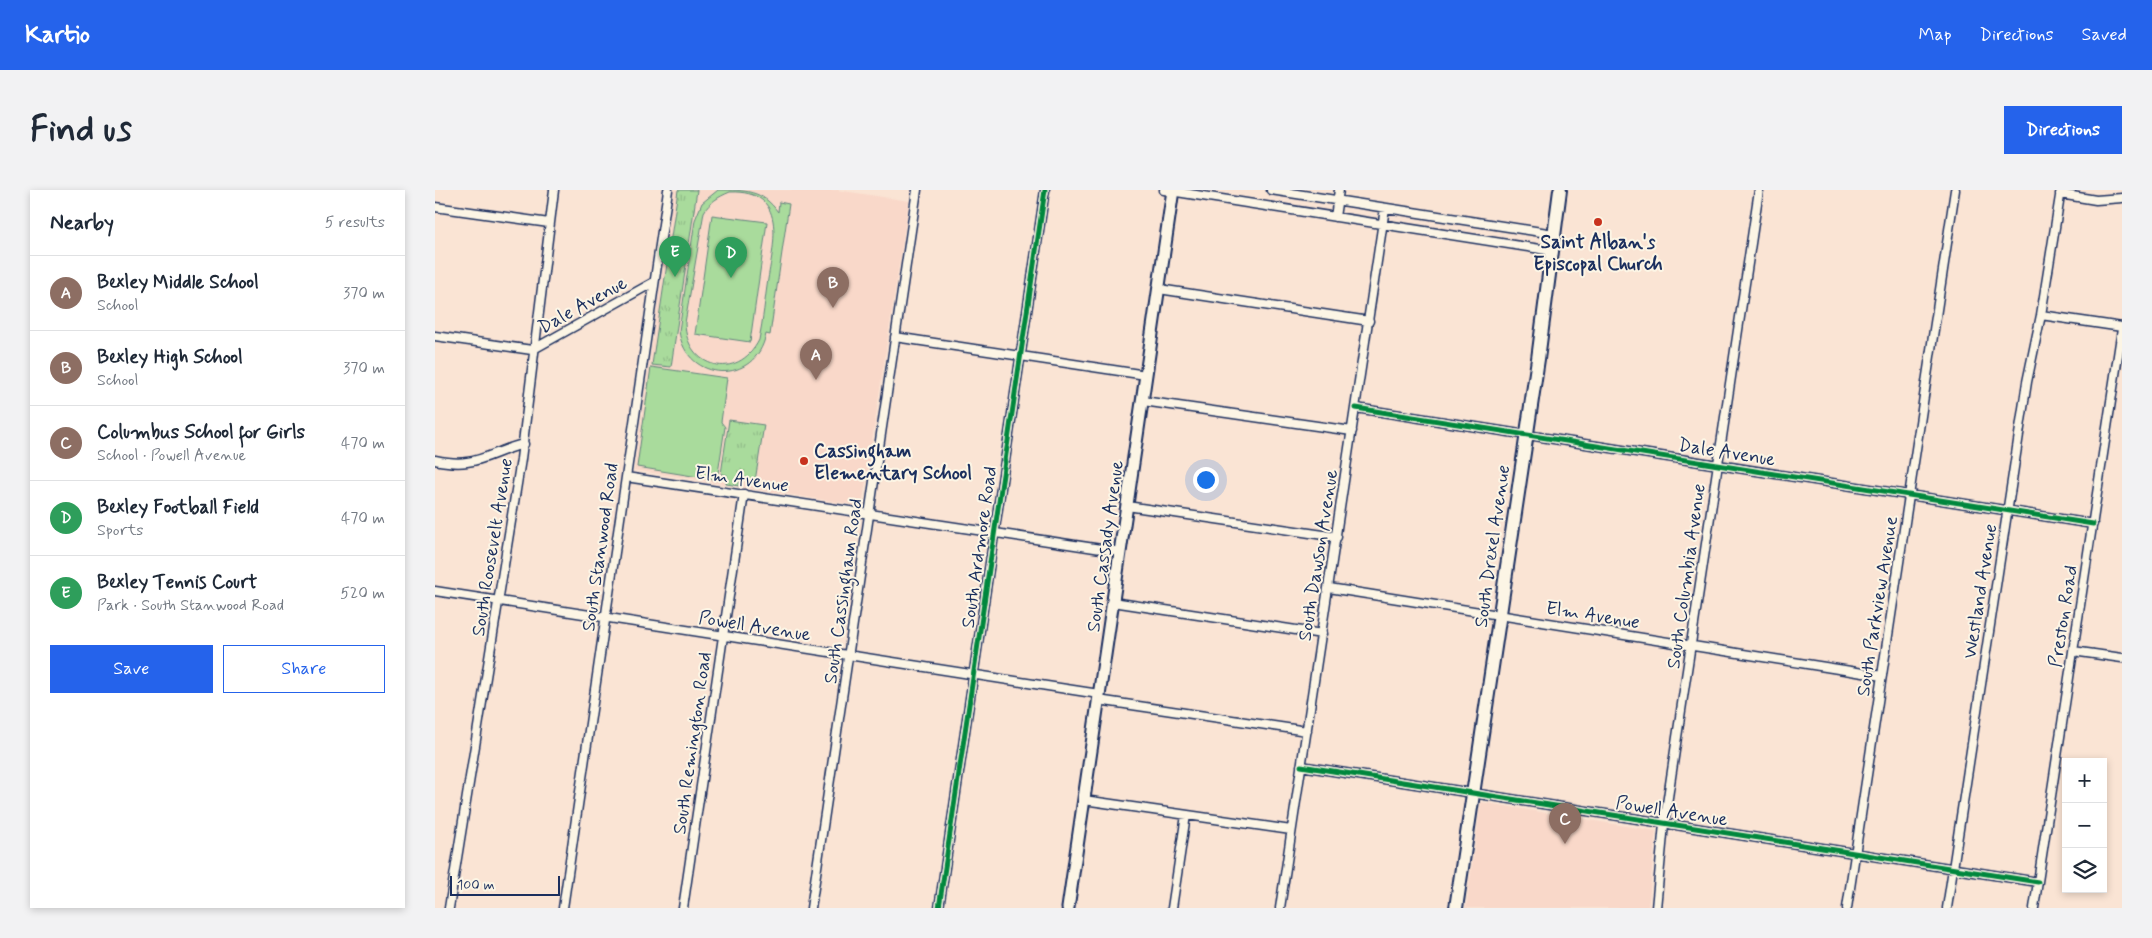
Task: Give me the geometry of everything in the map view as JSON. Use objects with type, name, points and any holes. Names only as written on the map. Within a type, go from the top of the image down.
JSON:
[{"type":"main road","name":"South Drexel Avenue","points":[[1456,908],[1527,435],[1560,190]]},
{"type":"street","name":"South Roosevelt Avenue","points":[[449,908],[523,444],[554,190]]},
{"type":"street","name":"South Stanwood Road","points":[[563,908],[668,190]]},
{"type":"street","name":"South Cassingham Road","points":[[811,908],[917,190]]},
{"type":"street","name":"South Ardmore Road","points":[[939,908],[1045,190]]},
{"type":"street","points":[[1170,190],[1553,251]]},
{"type":"street","name":"South Cassady Avenue","points":[[1067,908],[1143,401],[1159,289],[1170,190]]},
{"type":"street","points":[[1271,190],[1554,234]]},
{"type":"street","points":[[1335,217],[1339,190]]},
{"type":"street","name":"South Columbia Avenue","points":[[1656,908],[1665,824],[1759,190]]},
{"type":"street","name":"South Parkview Avenue","points":[[1847,908],[1955,190]]},
{"type":"street","points":[[2060,192],[2097,200],[2122,198]]},
{"type":"street","name":"Westland Avenue","points":[[1947,908],[2027,382],[2041,315],[2060,192]]},
{"type":"street","points":[[435,207],[549,224]]},
{"type":"street","name":"South Dawson Avenue","points":[[1280,908],[1385,208]]},
{"type":"street","name":"Dale Avenue","points":[[435,336],[526,349],[536,348],[654,282]]},
{"type":"street","points":[[1159,289],[1369,321]]},
{"type":"street","points":[[2041,315],[2122,328]]},
{"type":"street","name":"Preston Road","points":[[2034,908],[2122,328]]},
{"type":"street","points":[[895,336],[1146,376]]},
{"type":"street","points":[[1143,401],[1352,431]]},
{"type":"street","name":"Dale Avenue","points":[[1356,408],[2093,524]]},
{"type":"street","points":[[435,460],[467,462],[483,458],[506,447],[523,444]]},
{"type":"street","name":"Elm Avenue","points":[[626,477],[1121,552]]},
{"type":"street","name":"South Remington Road","points":[[683,908],[744,494]]},
{"type":"street","points":[[1127,506],[1337,537]]},
{"type":"street","name":"Elm Avenue","points":[[1329,588],[1882,676]]},
{"type":"street","name":"Powell Avenue","points":[[435,592],[849,656],[1307,731]]},
{"type":"street","points":[[1113,602],[1322,634]]},
{"type":"street","points":[[2073,651],[2122,658]]},
{"type":"street","name":"Powell Avenue","points":[[1301,766],[2038,882]]},
{"type":"street","points":[[1084,800],[1291,830]]},
{"type":"street","points":[[1172,908],[1186,815]]},
{"type":"shaded area","points":[[674,190],[837,190],[909,201],[862,506],[634,470]]},
{"type":"shaded area","points":[[1481,802],[1656,831],[1648,908],[1466,908]]},
{"type":"green space","points":[[678,190],[697,190],[671,367],[652,365]]},
{"type":"green space","points":[[718,190],[728,190],[745,191],[759,195],[766,199],[778,212],[779,202],[789,204],[770,335],[766,334],[760,351],[749,363],[736,370],[721,372],[707,369],[694,361],[684,348],[679,331],[695,220],[702,203]],"holes":[[[730,192],[749,194],[761,200],[769,209],[773,221],[774,235],[759,340],[750,353],[739,362],[727,365],[715,364],[703,360],[694,351],[688,339],[685,323],[704,212],[715,200]]]},
{"type":"green space","points":[[712,215],[767,222],[750,342],[695,334]]},
{"type":"green space","points":[[651,367],[727,378],[721,422],[725,427],[717,480],[637,467]]},
{"type":"green space","points":[[729,420],[764,425],[755,481],[740,479],[739,486],[726,484],[727,475],[721,474]]},
{"type":"cycle path","points":[[939,908],[1045,190]]},
{"type":"cycle path","points":[[1356,408],[2093,524]]},
{"type":"cycle path","points":[[1301,766],[2038,882]]},
{"type":"place","name":"Saint Alban's Episcopal Church","points":[[1598,222]]},
{"type":"place","name":"Bexley Tennis Court","points":[[675,277]]},
{"type":"place","name":"Bexley Football Field","points":[[731,278]]},
{"type":"place","name":"Bexley High School","points":[[833,308]]},
{"type":"place","name":"Bexley Middle School","points":[[816,380]]},
{"type":"place","name":"Cassingham Elementary School","points":[[804,461]]},
{"type":"place","name":"Columbus School for Girls","points":[[1565,844]]}]
